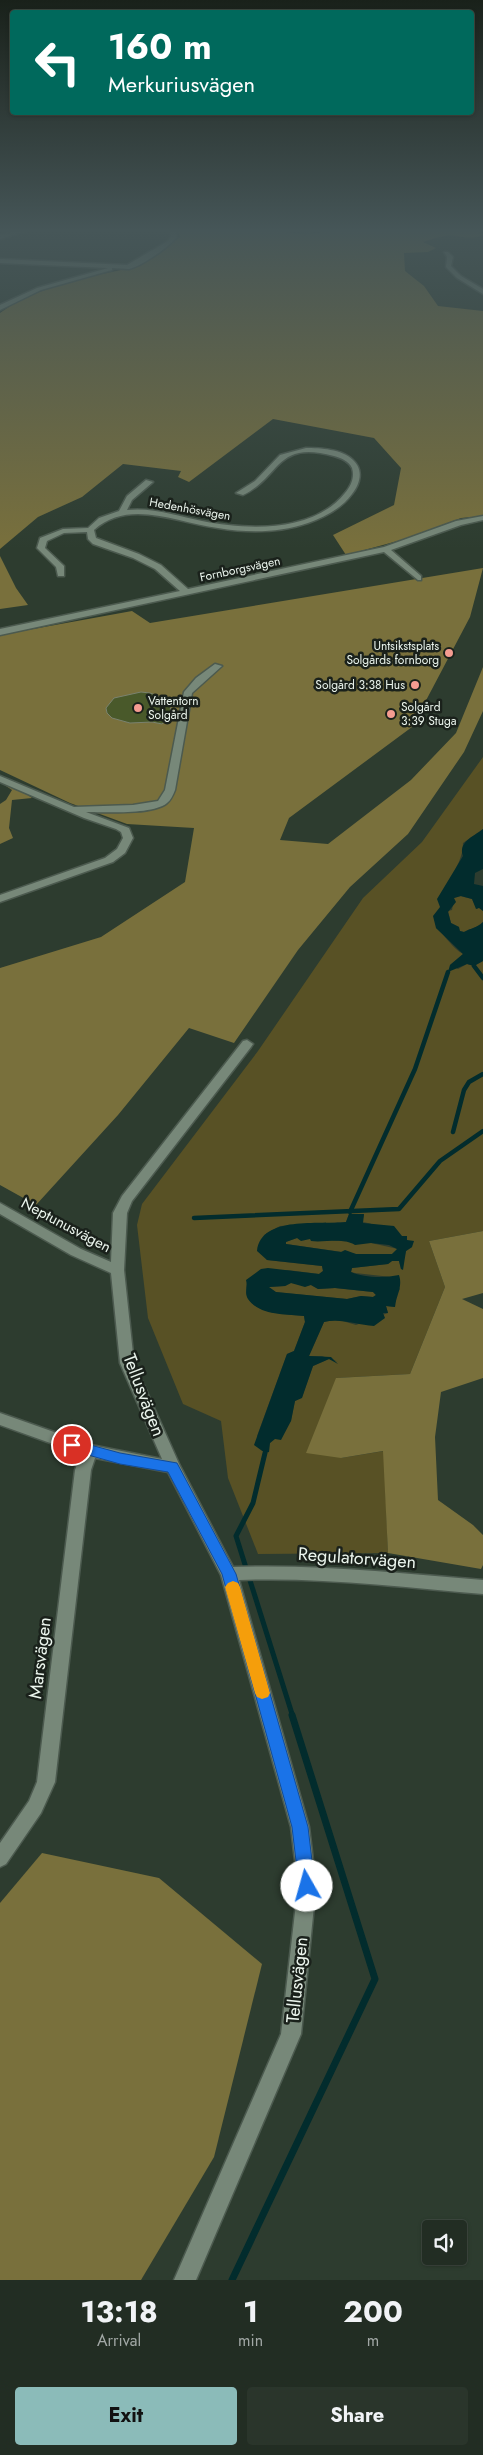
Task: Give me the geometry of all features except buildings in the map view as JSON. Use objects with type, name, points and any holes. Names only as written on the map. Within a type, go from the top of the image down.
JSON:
[{"type":"street","name":"Hedenhösvägen","points":[[90,530],[102,519],[123,512],[161,514],[227,527],[281,526],[313,519],[332,509],[350,492],[355,484],[356,472],[352,463],[342,456],[326,452],[300,451],[280,458],[258,485],[240,493]]},
{"type":"street","name":"Hedenhösvägen","points":[[123,512],[124,502],[131,494],[149,482]]},
{"type":"street","name":"Fornborgsvägen","points":[[0,632],[386,549],[459,523],[483,518]]},
{"type":"street","points":[[61,574],[60,566],[41,548],[43,540],[63,531],[90,530],[92,539],[96,542],[136,556],[158,567],[185,592]]},
{"type":"street","points":[[386,549],[418,578]]},
{"type":"street","points":[[68,807],[104,809],[144,807],[165,800],[170,790],[188,692],[199,680],[218,666]]},
{"type":"street","points":[[0,779],[125,830],[128,838],[126,846],[102,864],[0,899]]},
{"type":"street","name":"Tellusvägen","points":[[186,2280],[291,2034],[307,1886],[300,1827],[233,1574],[172,1467],[127,1362],[117,1270],[120,1213],[127,1199],[247,1044]]},
{"type":"street","name":"Neptunusvägen","points":[[0,1208],[76,1252],[117,1270]]},
{"type":"street","points":[[0,1419],[90,1452],[172,1467]]},
{"type":"street","name":"Marsvägen","points":[[0,1858],[35,1807],[46,1782],[82,1479],[90,1452]]},
{"type":"street","name":"Regulatorvägen","points":[[233,1574],[342,1575],[483,1587]]},
{"type":"shaded area","points":[[0,336],[483,336],[483,516],[461,518],[405,539],[346,555],[333,535],[394,505],[401,468],[374,438],[273,419],[189,482],[178,477],[181,471],[123,464],[82,497],[38,517],[0,549]]},
{"type":"shaded area","points":[[0,556],[16,588],[28,605],[0,609]]},
{"type":"shaded area","points":[[483,568],[470,617],[412,727],[289,818],[280,840],[328,844],[411,780],[456,733],[483,667],[483,711],[464,752],[408,834],[350,887],[298,950],[234,1043],[189,1028],[118,1115],[36,1205],[0,1185],[0,968],[101,937],[185,882],[194,828],[127,824],[70,803],[0,770],[0,635],[132,611],[150,623]]},
{"type":"shaded area","points":[[483,757],[483,829],[463,843],[461,858],[446,892],[436,928],[463,954],[450,965],[458,969],[467,964],[474,966],[483,961],[483,1231],[429,1241],[445,1287],[410,1374],[336,1378],[341,1458],[384,1451],[388,1553],[258,1554],[228,1478],[221,1421],[183,1404],[148,1318],[137,1225],[142,1204],[258,1051],[363,898],[422,842]],"holes":[[[349,1214],[364,1215],[362,1222],[390,1230],[402,1237],[412,1247],[406,1251],[401,1269],[399,1261],[352,1268],[351,1272],[355,1273],[391,1277],[400,1289],[396,1296],[395,1307],[386,1306],[388,1313],[356,1325],[336,1319],[324,1322],[309,1356],[322,1356],[339,1362],[329,1359],[313,1366],[302,1397],[295,1401],[291,1421],[270,1443],[257,1436],[287,1354],[294,1351],[305,1322],[304,1316],[275,1313],[257,1307],[250,1301],[247,1294],[247,1284],[287,1270],[319,1274],[323,1271],[322,1266],[267,1260],[261,1243],[264,1235],[280,1226],[346,1222]]]},
{"type":"shaded area","points":[[0,782],[21,790],[32,798],[12,800],[9,828],[13,838],[0,844],[0,804],[6,800],[12,790]]},
{"type":"shaded area","points":[[460,896],[472,899],[477,909],[479,907],[483,911],[483,922],[464,932],[459,931],[459,927],[451,923],[448,911],[452,910],[454,898]]},
{"type":"shaded area","points":[[483,1231],[483,1293],[462,1299],[483,1309],[483,1378],[441,1392],[435,1437],[438,1500],[473,1525],[483,1535],[483,1565],[481,1569],[388,1553],[383,1451],[341,1458],[306,1453],[336,1378],[410,1374],[445,1287],[429,1241]]},
{"type":"shaded area","points":[[297,1238],[371,1243],[398,1249],[392,1254],[356,1254],[286,1244],[285,1242]]},
{"type":"shaded area","points":[[291,1283],[311,1285],[318,1289],[335,1288],[373,1292],[376,1295],[373,1297],[361,1296],[347,1299],[275,1292],[268,1287],[285,1286]]},
{"type":"shaded area","points":[[42,1853],[159,1878],[262,1964],[214,2157],[141,2280],[0,2280],[0,1903]]},
{"type":"water","points":[[483,829],[483,869],[475,873],[474,884],[483,886],[483,911],[479,908],[476,909],[472,899],[461,896],[454,898],[456,902],[448,912],[451,923],[459,927],[460,931],[464,932],[483,922],[483,961],[474,966],[467,964],[448,972],[450,965],[463,954],[436,928],[433,916],[440,907],[437,899],[463,856],[464,843]]},
{"type":"water","points":[[349,1214],[364,1214],[363,1223],[394,1226],[402,1236],[407,1236],[407,1240],[414,1241],[412,1247],[406,1251],[403,1270],[399,1261],[352,1268],[351,1272],[368,1276],[387,1277],[399,1275],[400,1287],[395,1307],[386,1306],[388,1313],[383,1313],[385,1318],[374,1326],[343,1321],[324,1322],[309,1356],[331,1357],[338,1364],[329,1359],[313,1366],[302,1398],[295,1401],[291,1421],[281,1440],[275,1439],[270,1443],[269,1452],[265,1453],[254,1445],[287,1354],[294,1351],[305,1322],[304,1316],[274,1313],[259,1309],[253,1305],[247,1297],[246,1280],[261,1269],[268,1268],[319,1274],[323,1271],[322,1266],[267,1260],[257,1251],[261,1240],[269,1232],[293,1224],[346,1222]],"holes":[[[297,1238],[301,1241],[310,1239],[311,1241],[345,1241],[355,1245],[371,1243],[389,1245],[397,1249],[392,1254],[356,1254],[345,1250],[341,1252],[286,1244],[286,1242]],[[291,1283],[305,1287],[311,1285],[318,1289],[335,1288],[373,1292],[376,1295],[373,1297],[361,1296],[347,1299],[276,1292],[269,1287],[285,1286]]]},
{"type":"waterway","points":[[474,966],[483,978]]},
{"type":"waterway","points":[[350,1211],[415,1069],[448,972]]},
{"type":"waterway","points":[[453,1132],[464,1090],[469,1082],[483,1074]]},
{"type":"waterway","points":[[350,1211],[399,1209],[440,1161],[483,1131]]},
{"type":"waterway","points":[[194,1218],[350,1211]]},
{"type":"waterway","points":[[265,1453],[253,1503],[236,1536],[293,1717]]},
{"type":"waterway","points":[[232,2280],[375,1979],[292,1715]]},
{"type":"slow traffic","points":[[233,1587],[262,1693]]},
{"type":"place","name":"Untsikstsplats Solgårds fornborg","points":[[449,653]]},
{"type":"place","name":"Solgård 3:38 Hus","points":[[415,685]]},
{"type":"place","name":"Vattentorn Solgård","points":[[138,708]]},
{"type":"place","name":"Solgård 3:39 Stuga","points":[[391,714]]},
{"type":"route","points":[[72,1445],[90,1452],[172,1467],[229,1574],[300,1827],[307,1886]]}]
